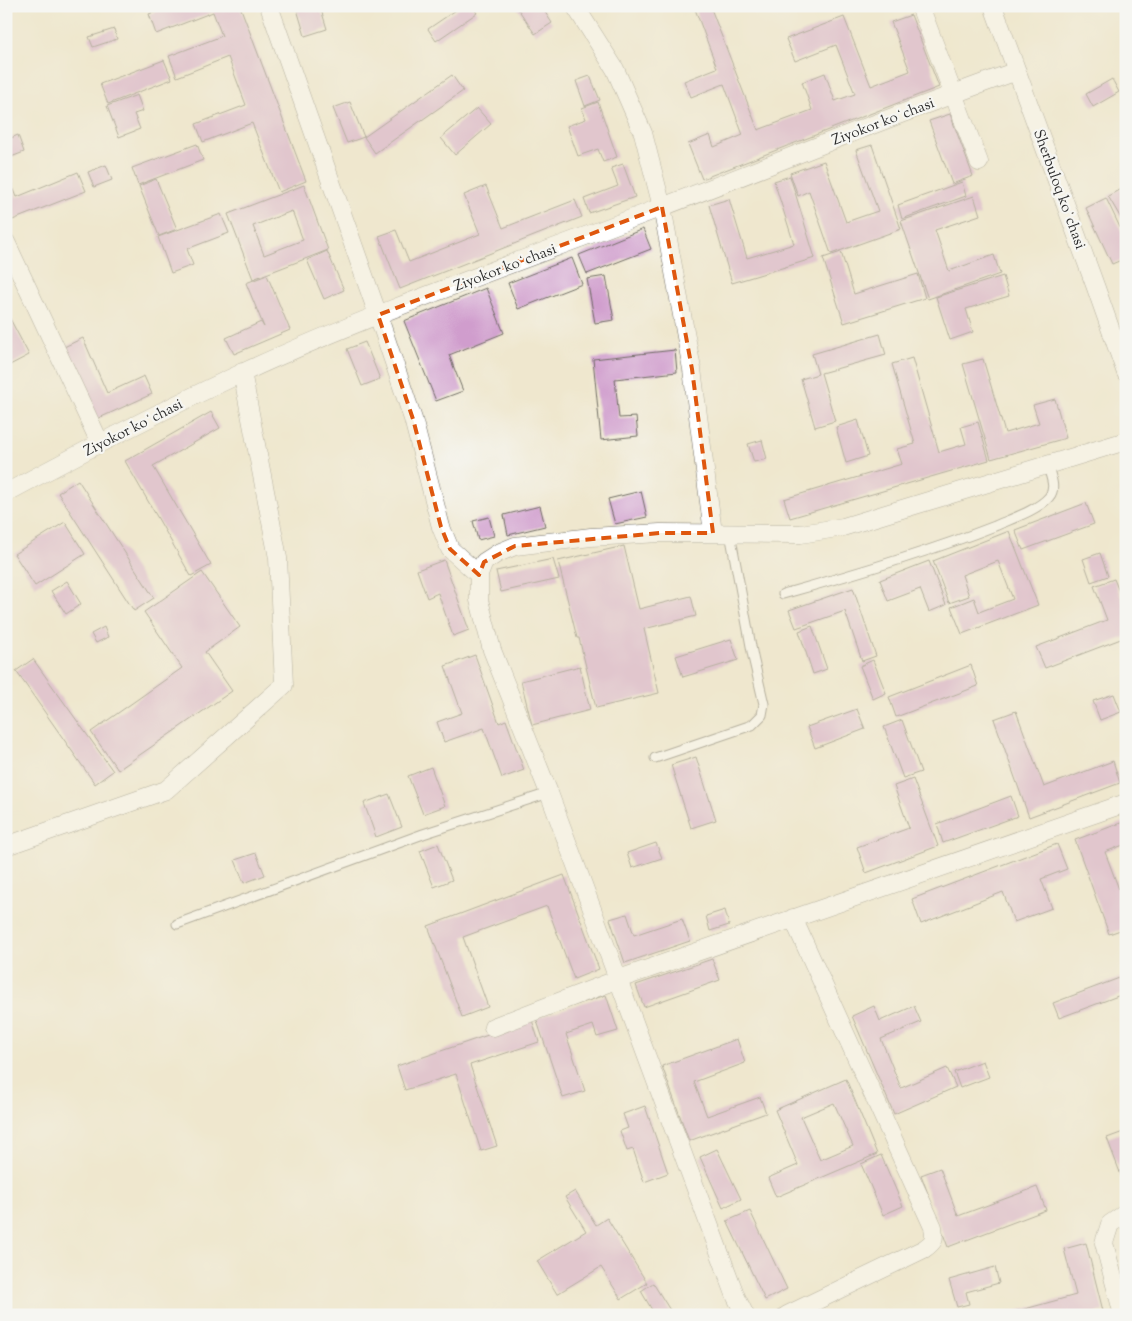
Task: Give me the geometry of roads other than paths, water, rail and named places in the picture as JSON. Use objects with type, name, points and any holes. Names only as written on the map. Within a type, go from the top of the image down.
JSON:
[{"type":"street","points":[[270,6],[413,419],[441,527],[450,549],[479,575]]},
{"type":"street","points":[[575,6],[616,69],[643,133],[662,207],[722,533]]},
{"type":"street","points":[[920,6],[979,162]]},
{"type":"street","name":"Sherbuloq koʻchasi","points":[[993,6],[1126,373]]},
{"type":"street","name":"Ziyokor koʻchasi","points":[[6,493],[100,443],[242,372],[378,315],[952,94],[1017,71]]},
{"type":"street","points":[[6,242],[100,443]]},
{"type":"street","points":[[6,846],[166,790],[284,685],[278,558],[242,372]]},
{"type":"street","points":[[745,1315],[736,1297],[549,793],[492,650],[479,600],[479,575],[484,562],[498,553],[515,546],[591,537],[660,532],[801,534],[843,527],[1126,441]]},
{"type":"street","points":[[493,1026],[619,979],[1126,802]]},
{"type":"street","points":[[787,1315],[924,1249],[931,1244],[934,1238],[933,1227],[792,918]]},
{"type":"street","points":[[1123,1315],[1104,1243],[1110,1224],[1126,1213]]},
{"type":"lane","points":[[783,594],[955,542],[1028,512],[1049,497],[1054,488],[1047,464]]},
{"type":"lane","points":[[655,758],[752,725],[762,715],[764,704],[722,533]]},
{"type":"lane","points":[[177,924],[414,837],[549,793]]}]
